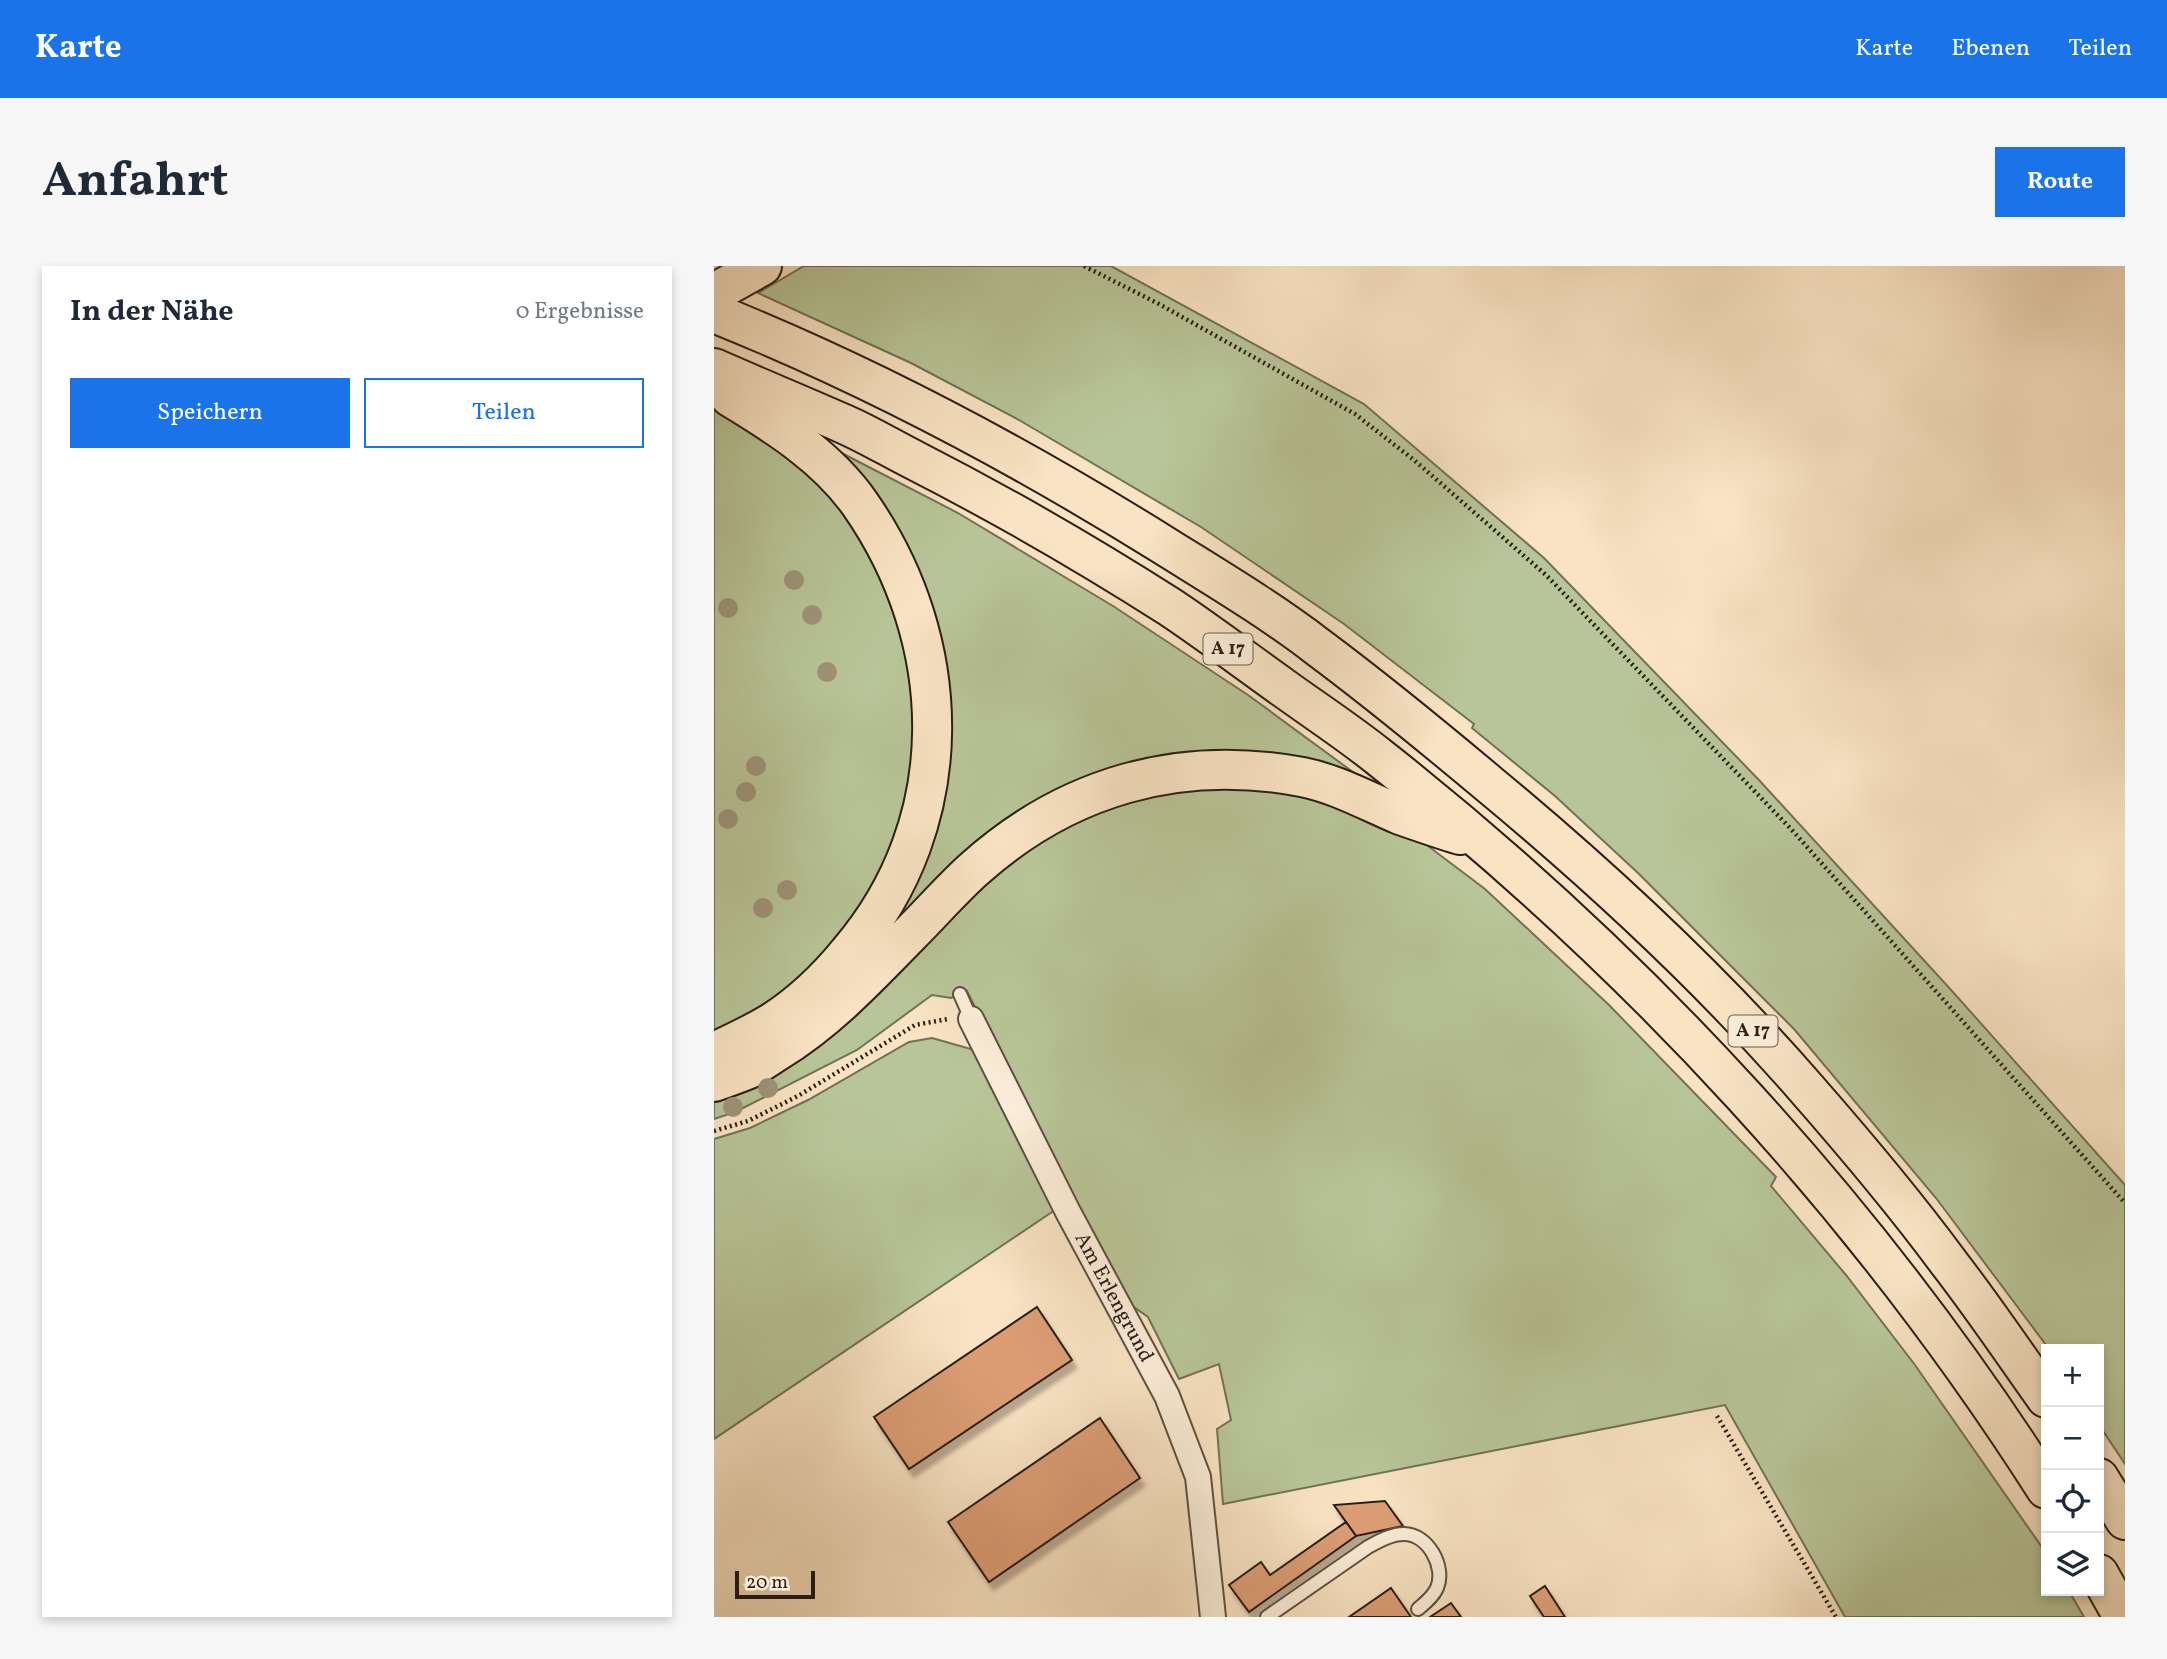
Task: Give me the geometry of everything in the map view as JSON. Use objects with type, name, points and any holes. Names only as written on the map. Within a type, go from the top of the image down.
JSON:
[{"type":"main road","points":[[714,293],[762,266]]},
{"type":"main road","name":"A 17","points":[[714,313],[861,376],[944,418],[1093,501],[1315,644],[1406,715],[1606,885],[1724,1001],[1802,1083],[1942,1253],[2041,1391]]},
{"type":"main road","name":"A 17","points":[[714,368],[847,426],[952,480],[1035,525],[1172,609],[1376,755],[1486,844],[1623,971],[1696,1044],[1781,1137],[1876,1251],[1940,1334],[2041,1481]]},
{"type":"main road","points":[[714,381],[728,396],[779,426],[833,472],[859,503],[882,540],[913,606],[923,645],[933,713],[933,749],[921,816],[902,871],[886,902],[867,931],[830,975],[800,1002],[771,1023],[714,1052]]},
{"type":"main road","points":[[714,1082],[751,1068],[799,1038],[849,996],[973,870],[1001,847],[1066,805],[1114,787],[1161,774],[1201,770],[1235,770],[1303,778],[1348,791],[1400,815],[1486,844]]},
{"type":"main road","points":[[2104,1486],[2125,1520]]},
{"type":"main road","points":[[2104,1583],[2123,1617]]},
{"type":"street","name":"Am Erlengrund","points":[[971,1019],[1068,1212],[1167,1396],[1198,1476],[1213,1617]]},
{"type":"lane","name":"Am Erlengrund","points":[[960,994],[971,1019]]},
{"type":"lane","points":[[1267,1617],[1368,1546],[1403,1534],[1412,1535],[1425,1544],[1439,1567],[1437,1587],[1419,1609]]},
{"type":"path","points":[[1084,266],[1159,304],[1355,414],[1414,460],[1546,575],[1791,830],[2125,1203]]},
{"type":"path","points":[[714,1131],[748,1121],[798,1096],[915,1025],[943,1019],[971,1019]]},
{"type":"path","points":[[1717,1416],[1836,1617]]},
{"type":"green space","points":[[804,266],[1111,266],[1364,404],[1544,558],[1758,779],[2125,1185],[2125,1464],[2104,1432],[2104,1344],[2045,1344],[1936,1198],[1794,1029],[1638,873],[1555,796],[1472,728],[1474,724],[1344,624],[1201,527],[1019,420],[911,363],[758,293]]},
{"type":"green space","points":[[714,403],[823,477],[904,609],[920,748],[888,871],[822,967],[714,1038]]},
{"type":"green space","points":[[828,446],[958,513],[1113,606],[1248,695],[1357,775],[1355,779],[1113,774],[837,992],[946,712]]},
{"type":"green space","points":[[1271,785],[1374,816],[1428,846],[1485,889],[1609,1005],[1776,1177],[1771,1186],[1846,1275],[1915,1365],[2041,1546],[2041,1596],[2072,1596],[2084,1617],[1845,1617],[1725,1405],[1223,1504],[1217,1429],[1231,1420],[1219,1364],[1179,1379],[1148,1317],[1128,1303],[1071,1200],[967,991],[951,998],[932,995],[857,1050],[735,1112],[714,1119],[714,1099],[982,879],[1093,808],[1166,787]]},
{"type":"green space","points":[[932,1038],[978,1051],[1058,1208],[714,1439],[714,1139],[750,1128],[808,1100],[909,1042]]},
{"type":"building","points":[[1037,1307],[1072,1360],[909,1469],[874,1417]]},
{"type":"building","points":[[1100,1418],[1140,1478],[989,1582],[948,1522]]},
{"type":"building","points":[[1385,1501],[1403,1526],[1356,1536],[1334,1505]]},
{"type":"building","points":[[1346,1522],[1356,1536],[1249,1612],[1229,1585],[1261,1562],[1270,1575]]},
{"type":"building","points":[[1545,1586],[1565,1617],[1544,1617],[1530,1596]]},
{"type":"building","points":[[1391,1588],[1411,1617],[1349,1617]]},
{"type":"building","points":[[1451,1603],[1461,1617],[1430,1617]]}]
